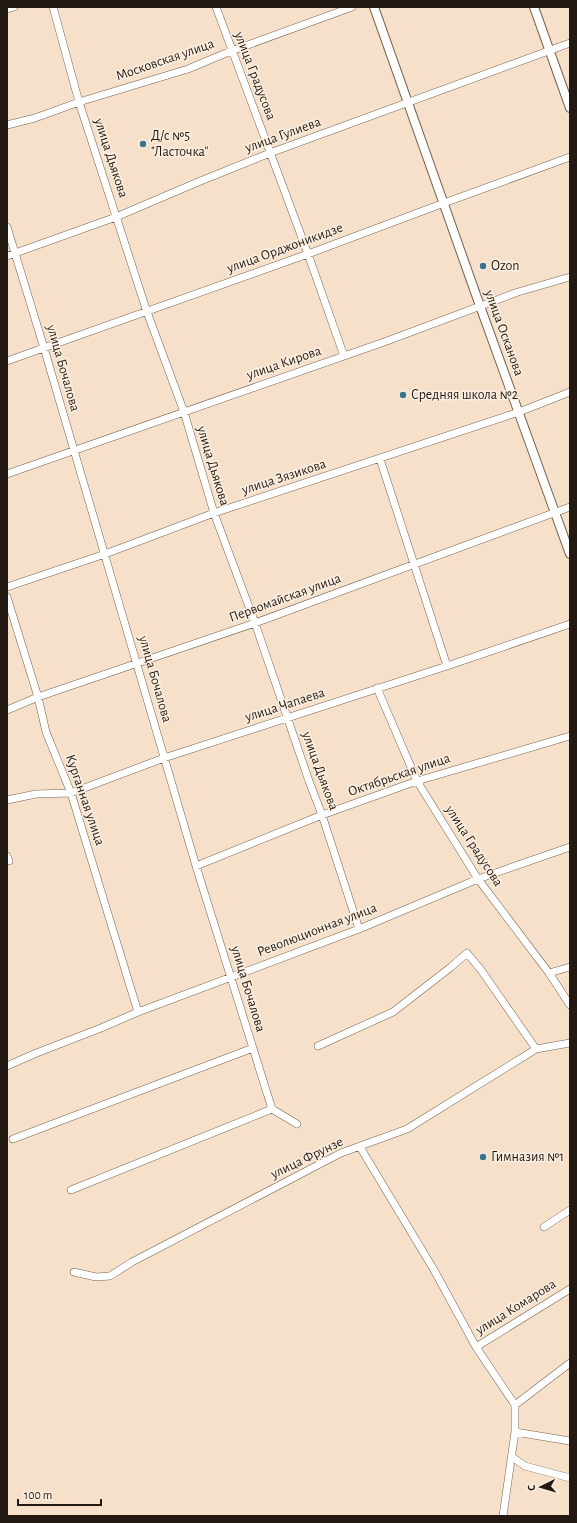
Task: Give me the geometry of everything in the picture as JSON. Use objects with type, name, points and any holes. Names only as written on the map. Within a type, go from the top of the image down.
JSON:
[{"type":"main road","name":"улица Осканова","points":[[374,7],[570,554]]},
{"type":"main road","points":[[534,7],[570,108]]},
{"type":"street","points":[[7,9],[14,7]]},
{"type":"street","name":"улица Дьякова","points":[[53,7],[79,102],[147,312],[184,412],[214,513],[255,622],[308,781],[322,815],[360,929]]},
{"type":"street","name":"улица Градусова","points":[[216,7],[231,51],[308,254],[344,356]]},
{"type":"street","name":"Московская улица","points":[[7,125],[35,118],[79,102],[188,69],[231,51],[352,7]]},
{"type":"street","name":"улица Гулиева","points":[[7,256],[116,217],[270,153],[400,104],[408,103],[570,43]]},
{"type":"street","name":"улица Орджоникидзе","points":[[7,361],[308,254],[444,202],[570,157]]},
{"type":"street","name":"улица Бочалова","points":[[7,227],[105,554],[196,866],[272,1109]]},
{"type":"street","name":"улица Кирова","points":[[7,474],[344,356],[518,292],[570,276]]},
{"type":"street","name":"улица Зязикова","points":[[7,587],[105,554],[214,513],[519,412],[570,392]]},
{"type":"street","points":[[380,459],[447,666]]},
{"type":"street","name":"Первомайская улица","points":[[7,710],[38,697],[255,622],[570,507]]},
{"type":"street","name":"Курганная улица","points":[[7,597],[38,697],[46,732],[71,793],[138,1012]]},
{"type":"street","name":"улица Чапаева","points":[[7,800],[36,794],[71,793],[164,758],[447,666],[570,624]]},
{"type":"street","name":"улица Градусова","points":[[377,688],[417,781],[478,879],[549,973],[570,1005]]},
{"type":"street","name":"Октябрьская улица","points":[[196,866],[322,815],[417,781],[570,736]]},
{"type":"street","name":"Революционная улица","points":[[7,1066],[138,1012],[360,929],[478,879],[570,847]]},
{"type":"street","points":[[318,1046],[393,1012],[467,953],[481,970],[536,1049]]},
{"type":"street","points":[[549,973],[570,967]]},
{"type":"street","name":"улица Фрунзе","points":[[74,1272],[96,1277],[110,1276],[132,1262],[341,1153],[407,1130],[536,1049],[570,1043]]},
{"type":"street","points":[[13,1139],[253,1048]]},
{"type":"street","points":[[71,1190],[272,1109],[297,1124]]},
{"type":"street","points":[[360,1147],[434,1270],[476,1347],[515,1405],[515,1432],[503,1516]]},
{"type":"street","points":[[544,1227],[570,1210]]},
{"type":"street","name":"улица Комарова","points":[[476,1347],[570,1289]]},
{"type":"street","points":[[515,1405],[570,1363]]},
{"type":"street","points":[[515,1432],[570,1441]]},
{"type":"street","points":[[512,1457],[524,1466],[570,1478]]},
{"type":"place","name":"Д/с №5 \"Ласточка\"","points":[[143,144]]},
{"type":"place","name":"Ozon","points":[[483,266]]},
{"type":"place","name":"Средняя школа №2","points":[[403,395]]},
{"type":"place","name":"Гимназия №1","points":[[483,1157]]}]
